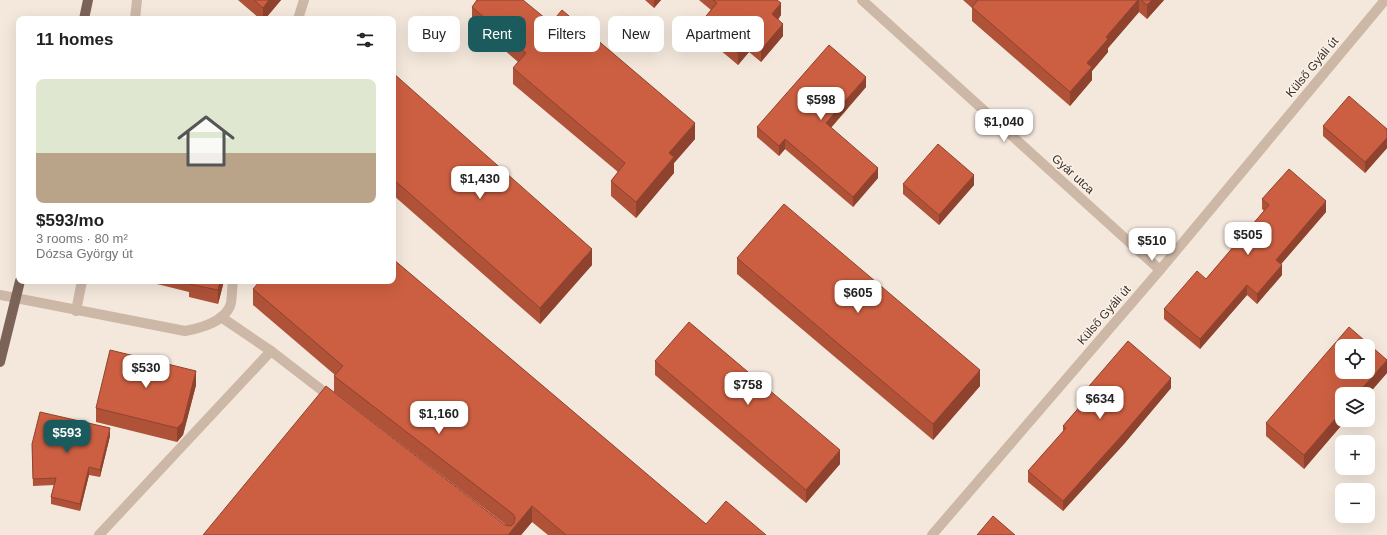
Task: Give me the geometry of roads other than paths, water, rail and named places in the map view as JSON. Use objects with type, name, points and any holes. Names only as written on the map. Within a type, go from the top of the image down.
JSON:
[{"type":"main road","points":[[85,16],[88,0]]},
{"type":"main road","points":[[0,362],[19,284]]},
{"type":"street","points":[[135,16],[137,0]]},
{"type":"street","points":[[299,16],[304,0]]},
{"type":"street","name":"Gyár utca","points":[[862,0],[1160,270]]},
{"type":"street","name":"Külső Gyáli út","points":[[932,535],[1160,270],[1385,0]]},
{"type":"street","points":[[76,311],[81,284]]},
{"type":"street","points":[[0,295],[16,300],[185,331],[204,328],[221,317],[230,305],[233,284]]},
{"type":"street","points":[[221,317],[271,351],[340,404]]},
{"type":"street","points":[[99,535],[271,351]]}]
